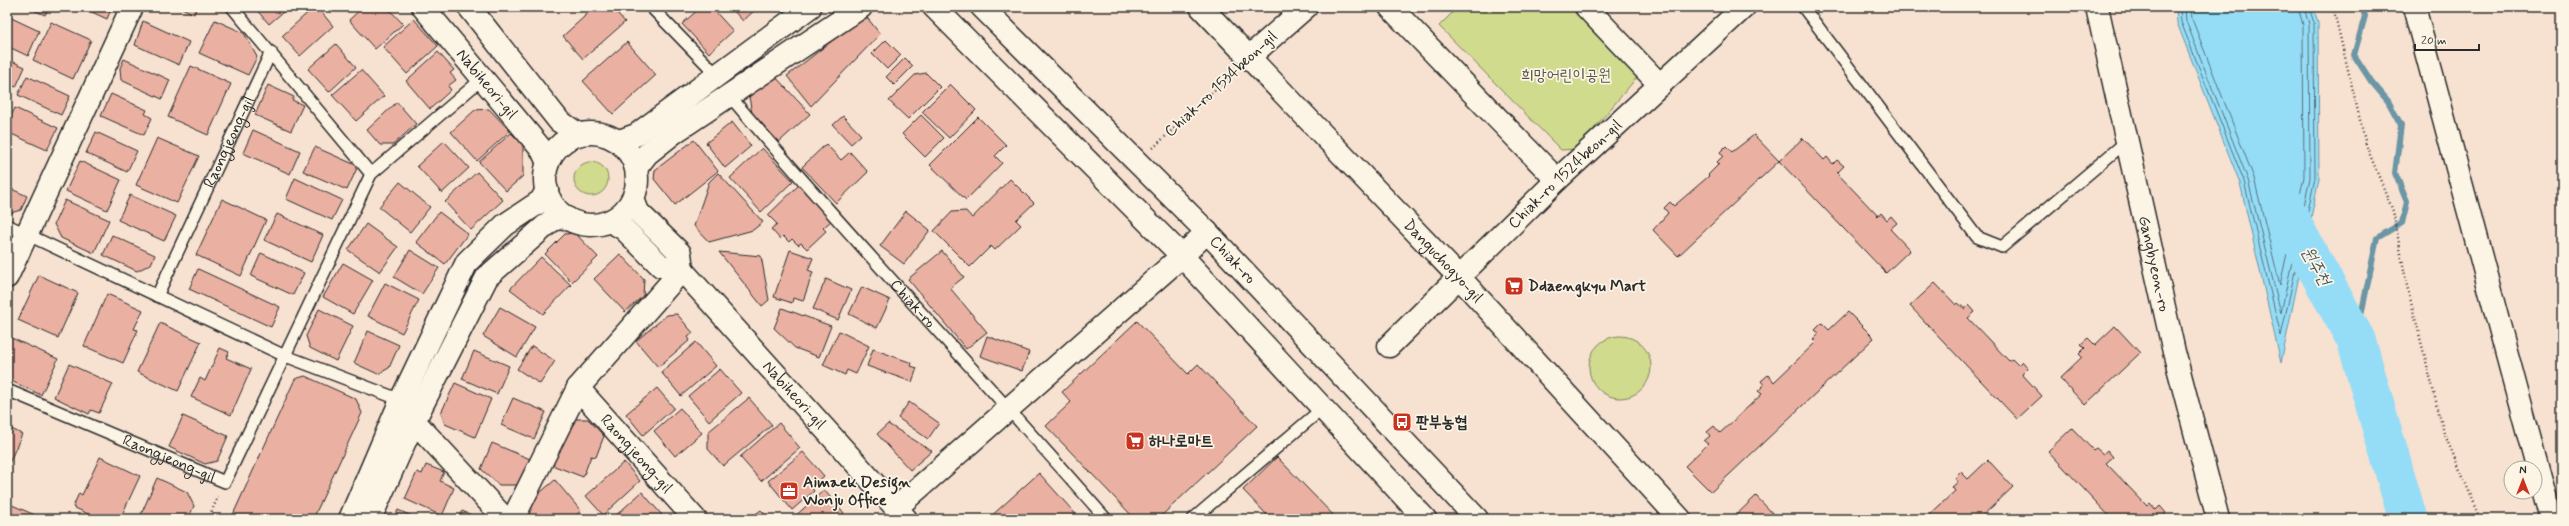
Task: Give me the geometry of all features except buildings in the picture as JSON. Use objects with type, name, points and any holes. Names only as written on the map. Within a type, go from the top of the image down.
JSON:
[{"type":"street","points":[[7,277],[132,7]]},
{"type":"street","name":"Nabiheori-gil","points":[[423,7],[542,150],[548,162]]},
{"type":"street","points":[[469,7],[559,121],[578,134]]},
{"type":"street","points":[[619,141],[636,135],[810,7]]},
{"type":"street","points":[[636,168],[647,154],[730,95],[861,7]]},
{"type":"street","points":[[934,7],[1182,256],[1425,519]]},
{"type":"street","name":"Chiak-ro","points":[[982,7],[1207,232],[1477,519]]},
{"type":"street","name":"Danguchogyo-gil","points":[[1201,7],[1459,277],[1680,519]]},
{"type":"street","name":"Chiak-ro 1534beon-gil","points":[[1249,58],[1306,7]]},
{"type":"street","points":[[1390,7],[1557,180]]},
{"type":"street","points":[[1586,7],[1660,85]]},
{"type":"street","name":"Chiak-ro 1524beon-gil","points":[[1389,346],[1557,180],[1744,7]]},
{"type":"street","name":"Gangbyeon-ro","points":[[2097,7],[2174,352],[2218,519]]},
{"type":"street","points":[[2414,7],[2551,519]]},
{"type":"street","points":[[592,132],[606,135],[619,141],[630,153],[636,168],[637,184],[633,199],[624,212],[610,221],[595,225],[579,223],[564,216],[553,205],[546,190],[545,176],[548,162],[555,150],[578,134],[592,132]]},
{"type":"street","points":[[350,519],[401,400],[468,262],[505,225],[541,201],[546,190]]},
{"type":"street","points":[[513,519],[578,388],[682,270],[680,253],[638,212],[633,199]]},
{"type":"street","points":[[370,519],[414,421],[487,276],[550,221],[564,216]]},
{"type":"street","points":[[610,221],[624,229],[661,266],[682,270]]},
{"type":"street","points":[[901,514],[1010,409],[1207,232]]},
{"type":"street","name":"Nabiheori-gil","points":[[682,270],[901,514]]},
{"type":"street","name":"Raongjeong-gil","points":[[578,388],[695,519]]},
{"type":"street","points":[[414,421],[505,519]]},
{"type":"lane","points":[[232,7],[371,174]]},
{"type":"lane","points":[[651,7],[717,75]]},
{"type":"lane","points":[[1803,7],[1977,236],[2002,247],[2127,141]]},
{"type":"lane","name":"Raongjeong-gil","points":[[157,296],[270,52]]},
{"type":"lane","name":"Raongjeong-gil","points":[[7,390],[225,482],[283,355],[371,174],[483,78]]},
{"type":"lane","name":"Chiak-ro","points":[[730,95],[786,162],[1010,409],[1106,519]]},
{"type":"lane","points":[[7,225],[283,355],[401,400]]},
{"type":"lane","points":[[1193,519],[1323,408]]},
{"type":"path","points":[[2333,7],[2366,145],[2394,218],[2407,286],[2444,433],[2482,519]]},
{"type":"path","name":"Chiak-ro 1534beon-gil","points":[[1137,162],[1249,58]]},
{"type":"path","points":[[208,519],[225,482]]},
{"type":"green space","name":"희망어린이공원","points":[[1458,7],[1576,7],[1638,76],[1577,149],[1561,150],[1439,26]]},
{"type":"green space","points":[[591,162],[597,163],[603,167],[607,173],[607,185],[603,191],[597,195],[591,196],[585,195],[579,191],[575,185],[574,179],[575,173],[579,167],[585,163]]},
{"type":"green space","points":[[1614,336],[1626,336],[1642,345],[1649,355],[1651,367],[1649,379],[1642,389],[1626,398],[1614,398],[1603,393],[1594,384],[1589,373],[1589,361],[1594,350],[1603,341]]},
{"type":"water","points":[[2176,7],[2313,7],[2318,22],[2319,179],[2281,363],[2240,183],[2177,23]]},
{"type":"waterway","points":[[2356,340],[2377,238],[2402,223],[2407,202],[2395,173],[2401,125],[2388,101],[2371,81],[2354,55],[2365,16],[2362,7]]},
{"type":"waterway","name":"원주천","points":[[2282,199],[2283,207],[2356,340],[2408,519]]},
{"type":"place","name":"Ddaengkyu Mart","points":[[1514,286]]},
{"type":"place","name":"판부농협","points":[[1402,422]]},
{"type":"place","name":"하나로마트","points":[[1135,441]]},
{"type":"place","name":"Aimaek Design Wonju Office","points":[[789,491]]}]
